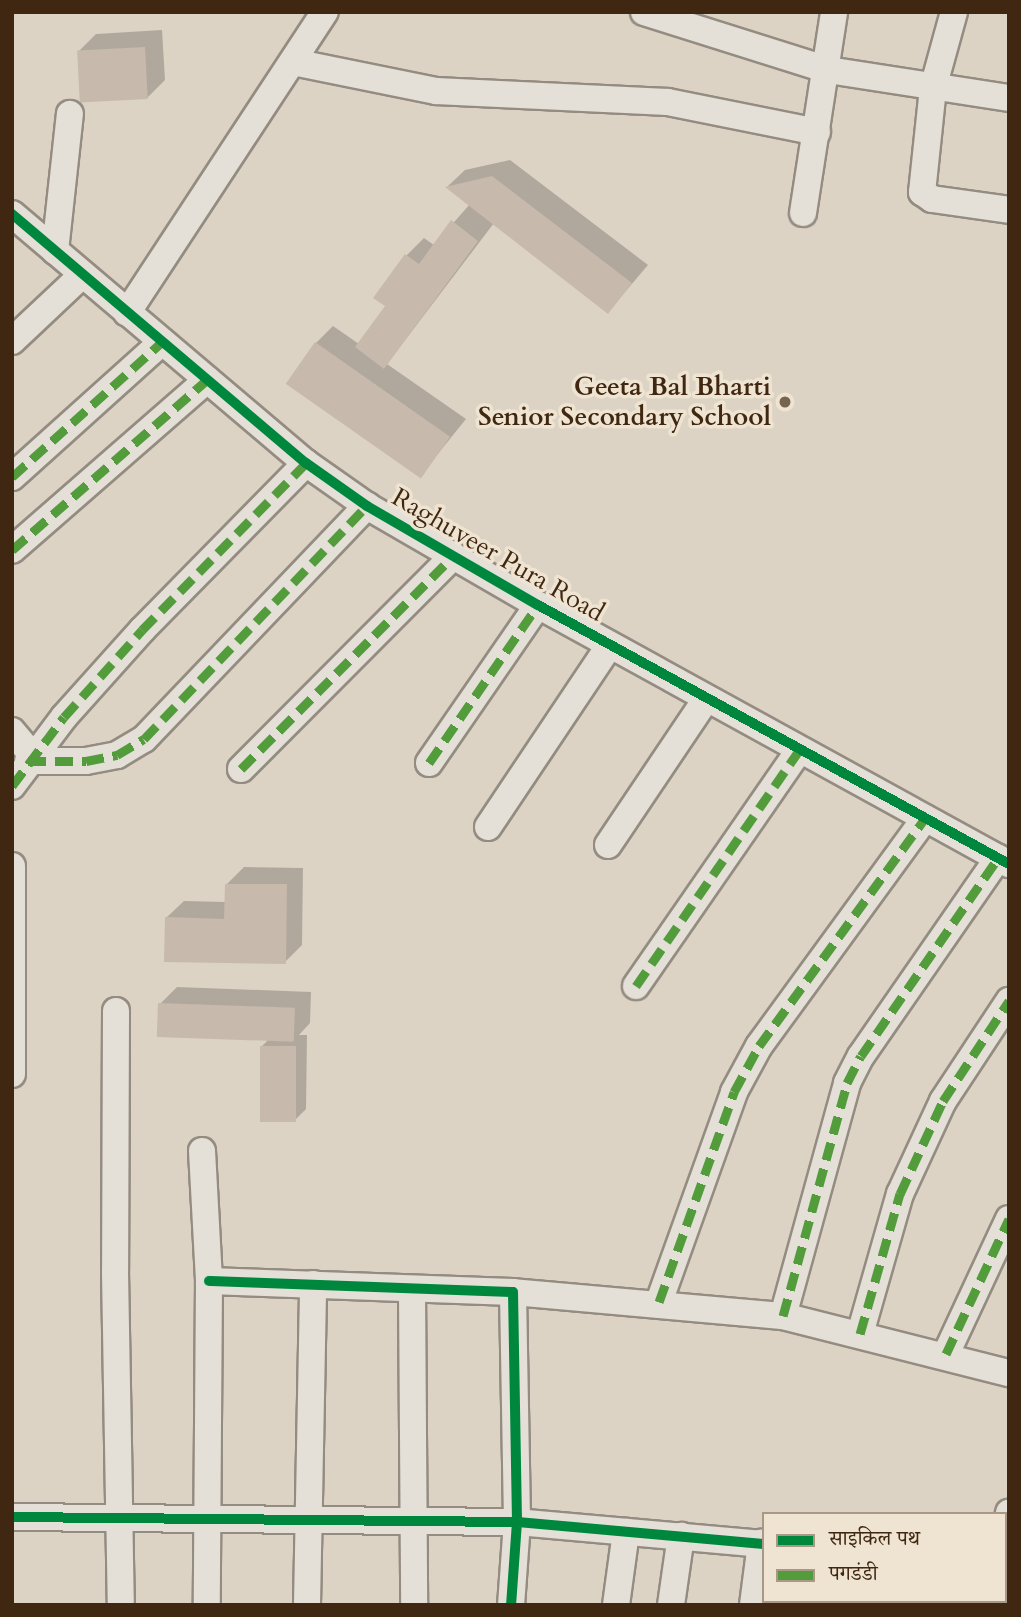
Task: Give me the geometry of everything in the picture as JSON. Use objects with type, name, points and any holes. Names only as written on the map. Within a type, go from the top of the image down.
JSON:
[{"type":"street","points":[[127,313],[325,12]]},
{"type":"street","points":[[644,12],[828,70],[1009,98]]},
{"type":"street","points":[[803,213],[828,70],[834,12]]},
{"type":"street","points":[[954,12],[933,88],[922,192],[932,200],[1009,210]]},
{"type":"street","points":[[293,62],[436,91],[668,102],[817,132]]},
{"type":"street","points":[[55,251],[70,114]]},
{"type":"street","name":"Raghuveer Pura Road","points":[[12,214],[81,276],[306,463],[367,506],[610,646],[1003,861]]},
{"type":"street","points":[[17,328],[81,276]]},
{"type":"street","points":[[12,477],[162,342]]},
{"type":"street","points":[[12,550],[207,380]]},
{"type":"street","points":[[12,786],[31,759],[142,630],[306,463]]},
{"type":"street","points":[[31,759],[86,761],[117,755],[144,739],[367,506]]},
{"type":"street","points":[[241,769],[453,556]]},
{"type":"street","points":[[429,763],[538,605]]},
{"type":"street","points":[[488,828],[610,646]]},
{"type":"street","points":[[608,845],[706,699]]},
{"type":"street","points":[[12,731],[31,759]]},
{"type":"street","points":[[636,986],[799,751]]},
{"type":"street","points":[[659,1303],[734,1092],[759,1046],[925,818]]},
{"type":"street","points":[[783,1316],[847,1083],[860,1056],[1003,861]]},
{"type":"street","points":[[12,866],[12,1074]]},
{"type":"street","points":[[860,1334],[900,1194],[943,1101],[1009,1001]]},
{"type":"street","points":[[116,1011],[121,1605]]},
{"type":"street","points":[[202,1152],[209,1281],[207,1605]]},
{"type":"street","points":[[946,1354],[1009,1219]]},
{"type":"street","points":[[209,1281],[513,1292],[783,1316],[946,1354],[1009,1373]]},
{"type":"street","points":[[307,1605],[305,1522],[313,1284]]},
{"type":"street","points":[[412,1290],[417,1521],[414,1605]]},
{"type":"street","points":[[511,1605],[517,1522],[513,1292]]},
{"type":"street","points":[[12,1517],[517,1522],[762,1543],[753,1605]]},
{"type":"street","points":[[616,1605],[626,1532]]},
{"type":"street","points":[[671,1605],[681,1536]]},
{"type":"building","points":[[145,47],[148,99],[80,102],[77,51]]},
{"type":"building","points":[[492,176],[632,283],[608,314],[445,187]]},
{"type":"building","points":[[451,220],[478,241],[384,369],[355,347],[385,306],[373,298],[405,254],[419,264]]},
{"type":"building","points":[[315,342],[450,437],[421,478],[286,384]]},
{"type":"building","points":[[225,884],[287,884],[286,964],[164,962],[165,917],[224,919]]},
{"type":"building","points":[[158,1003],[295,1008],[294,1042],[157,1037]]},
{"type":"building","points":[[260,1046],[296,1046],[296,1122],[260,1122]]},
{"type":"marked path","points":[[12,477],[162,342]]},
{"type":"marked path","points":[[12,550],[207,380]]},
{"type":"marked path","points":[[12,786],[64,717],[142,630],[306,463]]},
{"type":"marked path","points":[[28,761],[86,761],[117,755],[144,739],[367,506]]},
{"type":"marked path","points":[[241,769],[453,556]]},
{"type":"marked path","points":[[429,763],[538,605]]},
{"type":"marked path","points":[[636,986],[799,751]]},
{"type":"marked path","points":[[659,1302],[734,1092],[759,1046],[925,818]]},
{"type":"marked path","points":[[783,1316],[847,1083],[861,1056],[998,858]]},
{"type":"marked path","points":[[860,1334],[900,1194],[943,1101],[1009,1001]]},
{"type":"marked path","points":[[946,1354],[1009,1219]]},
{"type":"cycle path","points":[[12,214],[306,463],[367,506],[538,605],[1009,864]]},
{"type":"cycle path","points":[[209,1281],[513,1292],[517,1522],[511,1605]]},
{"type":"cycle path","points":[[12,1517],[517,1522],[762,1544]]},
{"type":"place","name":"Geeta Bal Bharti Senior Secondary School","points":[[785,402]]}]
